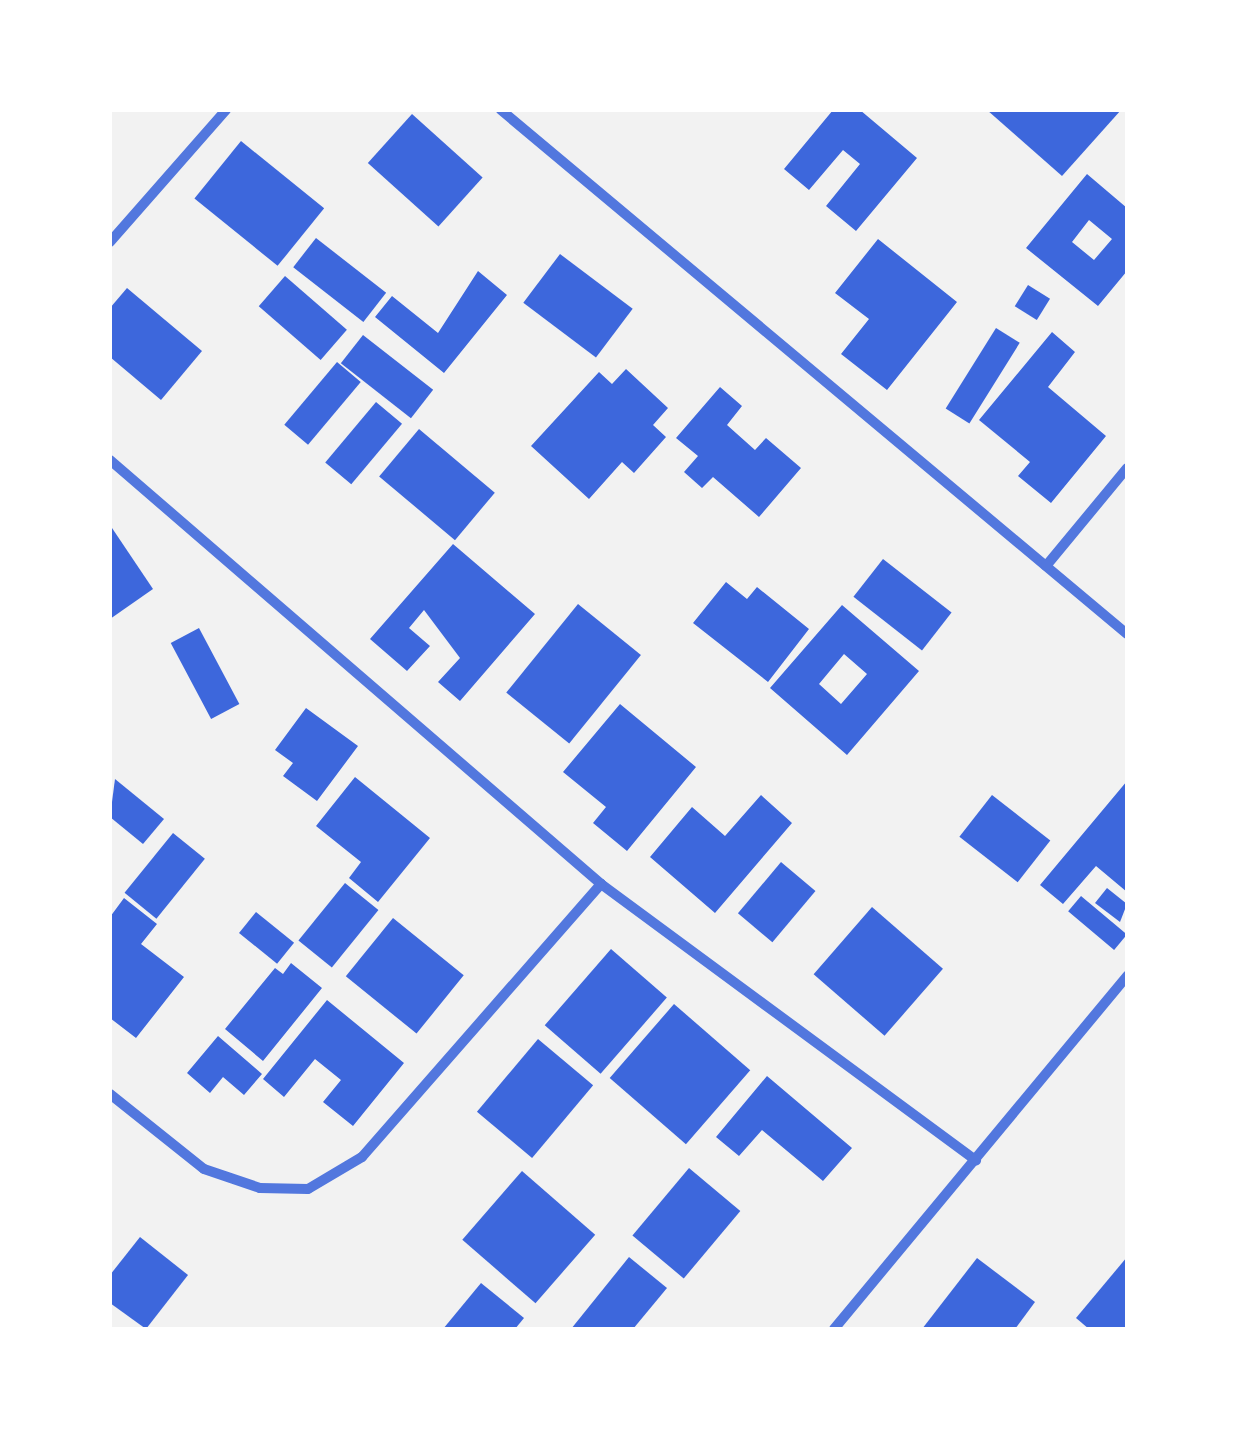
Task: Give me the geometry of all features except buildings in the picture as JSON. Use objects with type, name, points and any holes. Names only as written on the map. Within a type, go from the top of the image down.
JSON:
[{"type":"street","points":[[110,242],[226,110]]},
{"type":"street","points":[[501,110],[1127,634]]},
{"type":"street","points":[[110,460],[601,884],[976,1160]]},
{"type":"street","points":[[1046,566],[1127,468]]},
{"type":"street","points":[[110,1094],[204,1170],[260,1188],[308,1189],[362,1157],[601,884]]},
{"type":"street","points":[[834,1329],[1127,976]]}]
